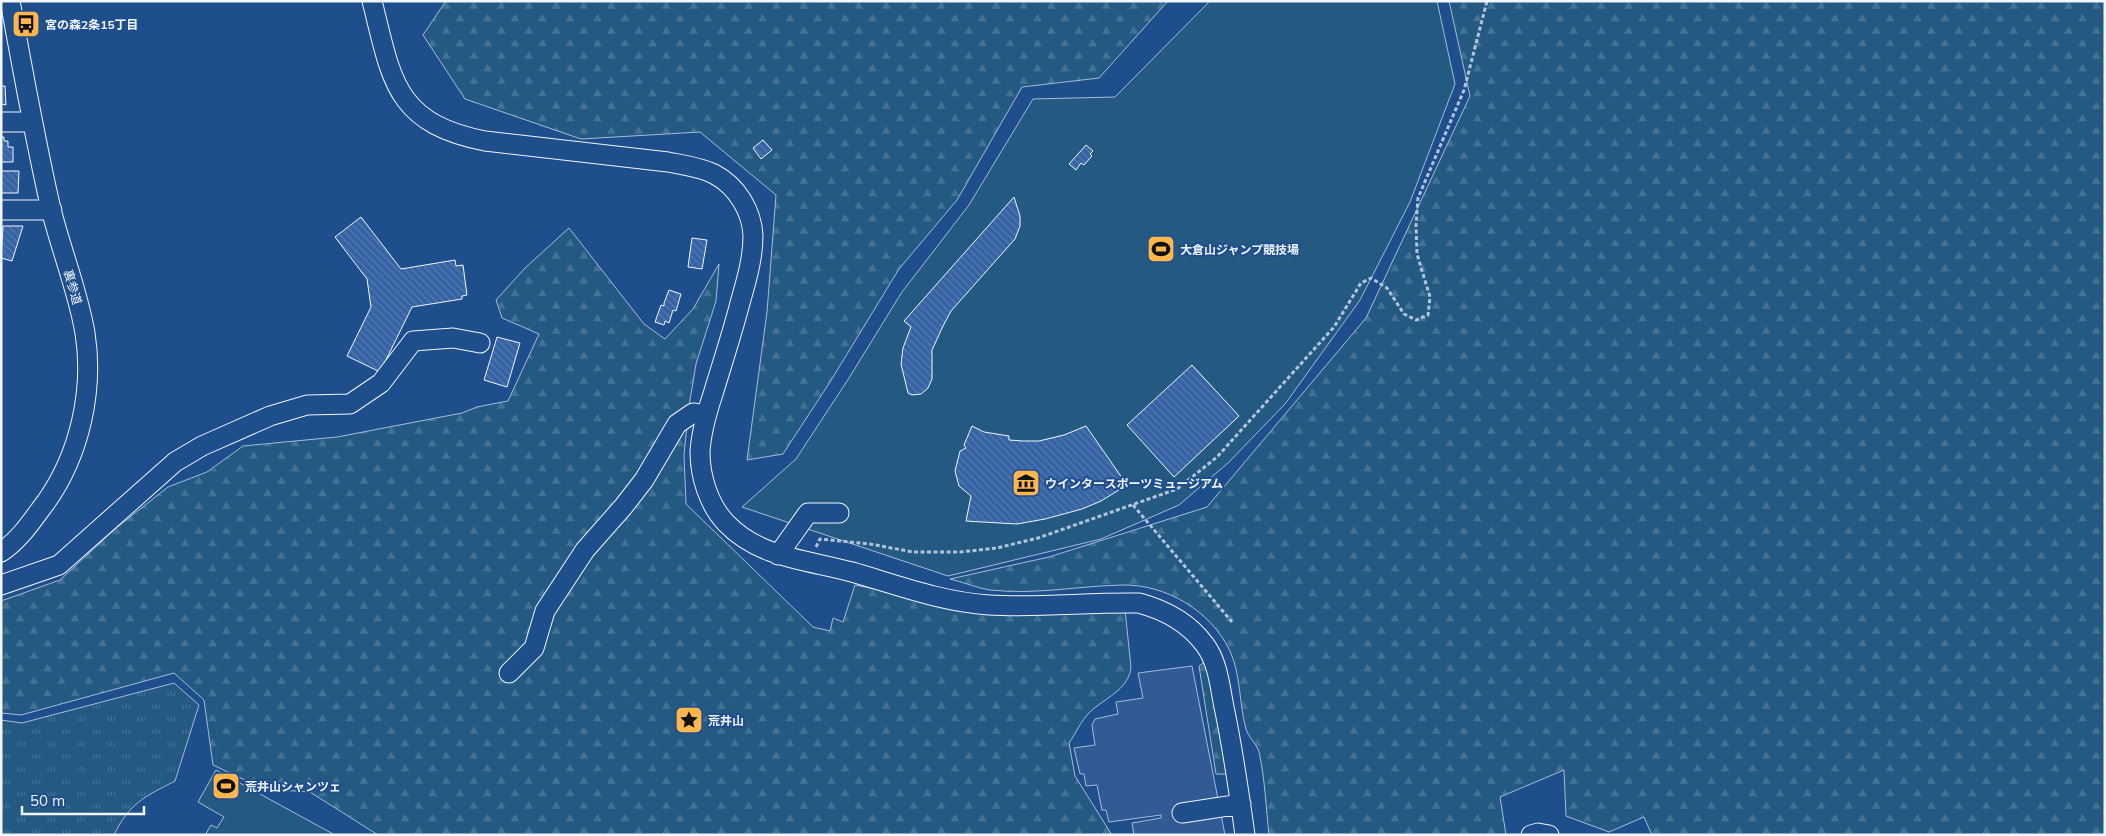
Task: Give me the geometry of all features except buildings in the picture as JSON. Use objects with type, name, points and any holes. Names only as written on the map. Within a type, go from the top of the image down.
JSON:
[{"type":"street","name":"裏参道","points":[[1,552],[11,546],[33,519],[52,494],[60,479],[78,435],[87,396],[88,357],[85,332],[52,210],[32,122],[10,1]]},
{"type":"street","points":[[372,1],[386,58],[398,90],[408,104],[422,118],[440,128],[462,137],[485,141],[668,162],[714,174],[729,184],[742,198],[749,215],[753,234],[752,252],[738,312],[706,416],[700,452],[708,496],[716,512],[727,524],[742,537],[778,555],[809,564],[850,571],[915,591],[986,605],[1139,603],[1159,609],[1177,619],[1206,646],[1220,682],[1231,737],[1245,835]]},
{"type":"street","points":[[1,122],[32,122]]},
{"type":"street","points":[[1,210],[52,210]]},
{"type":"street","points":[[1,584],[59,565],[175,462],[202,446],[270,416],[307,405],[350,404],[381,383],[412,341],[453,338],[480,343]]},
{"type":"street","points":[[509,673],[534,648],[545,611],[585,550],[644,480],[677,424],[693,413],[706,416]]},
{"type":"street","points":[[778,555],[808,512],[839,513]]},
{"type":"street","points":[[1182,813],[1241,804]]},
{"type":"street","points":[[1531,835],[1538,832],[1549,835]]},
{"type":"path","points":[[809,564],[820,539],[870,544],[913,552],[960,552],[997,548],[1038,538],[1177,489],[1217,457],[1334,327],[1361,283],[1370,278],[1387,288],[1404,314],[1416,320],[1428,315],[1430,297],[1417,254],[1416,225],[1418,198],[1464,90],[1487,1]]},
{"type":"path","points":[[1133,505],[1232,622]]},
{"type":"green space","points":[[446,1],[1168,1],[1099,78],[1022,87],[957,200],[899,269],[830,382],[783,454],[747,460],[767,312],[776,195],[700,132],[581,139],[465,99],[423,35]]},
{"type":"green space","name":"大倉山ジャンプ競技場","points":[[1210,1],[1437,1],[1455,84],[1410,202],[1360,300],[1285,404],[1228,463],[1179,505],[1101,539],[948,576],[742,507],[796,459],[902,292],[969,205],[1033,99],[1115,97]]},
{"type":"green space","points":[[1449,1],[2105,1],[2105,835],[1652,835],[1644,817],[1609,832],[1566,816],[1564,770],[1500,797],[1506,835],[1269,835],[1259,752],[1246,729],[1234,660],[1222,637],[1199,612],[1170,595],[1155,589],[1138,586],[1122,585],[1040,591],[1007,591],[985,589],[950,579],[1049,557],[1207,507],[1366,318],[1470,96]]},
{"type":"green space","points":[[569,228],[644,324],[665,339],[693,309],[719,264],[716,301],[696,364],[689,406],[684,455],[686,504],[813,627],[830,631],[833,618],[843,622],[855,585],[981,610],[1125,610],[1131,667],[1129,675],[1121,688],[1086,716],[1069,743],[1075,776],[1112,835],[378,835],[310,792],[264,789],[213,765],[204,700],[174,673],[21,715],[1,713],[1,601],[60,580],[115,529],[168,487],[207,472],[243,446],[337,437],[462,413],[477,407],[508,401],[539,334],[502,318],[496,300],[525,268]]},
{"type":"green space","points":[[1206,661],[1211,678],[1227,774],[1216,774],[1199,666]]},
{"type":"green space","points":[[174,683],[199,705],[175,781],[147,796],[132,808],[114,835],[1,835],[1,720],[22,723]]},
{"type":"green space","name":"荒井山シャンツェ","points":[[216,770],[335,835],[205,835],[211,825],[217,828],[224,817],[198,802]]},
{"type":"shaded area","points":[[1192,666],[1225,835],[1134,835],[1132,823],[1161,818],[1161,815],[1109,822],[1106,810],[1102,810],[1097,785],[1086,786],[1084,774],[1080,774],[1074,748],[1095,745],[1092,725],[1095,719],[1118,714],[1116,702],[1143,698],[1138,673]]},
{"type":"place","name":"宮の森2条15丁目","points":[[26,24]]},
{"type":"place","name":"大倉山ジャンプ競技場","points":[[1161,249]]},
{"type":"place","name":"ウインタースポーツミュージアム","points":[[1026,483]]},
{"type":"place","name":"荒井山","points":[[689,720]]},
{"type":"place","name":"荒井山シャンツェ","points":[[226,786]]}]
